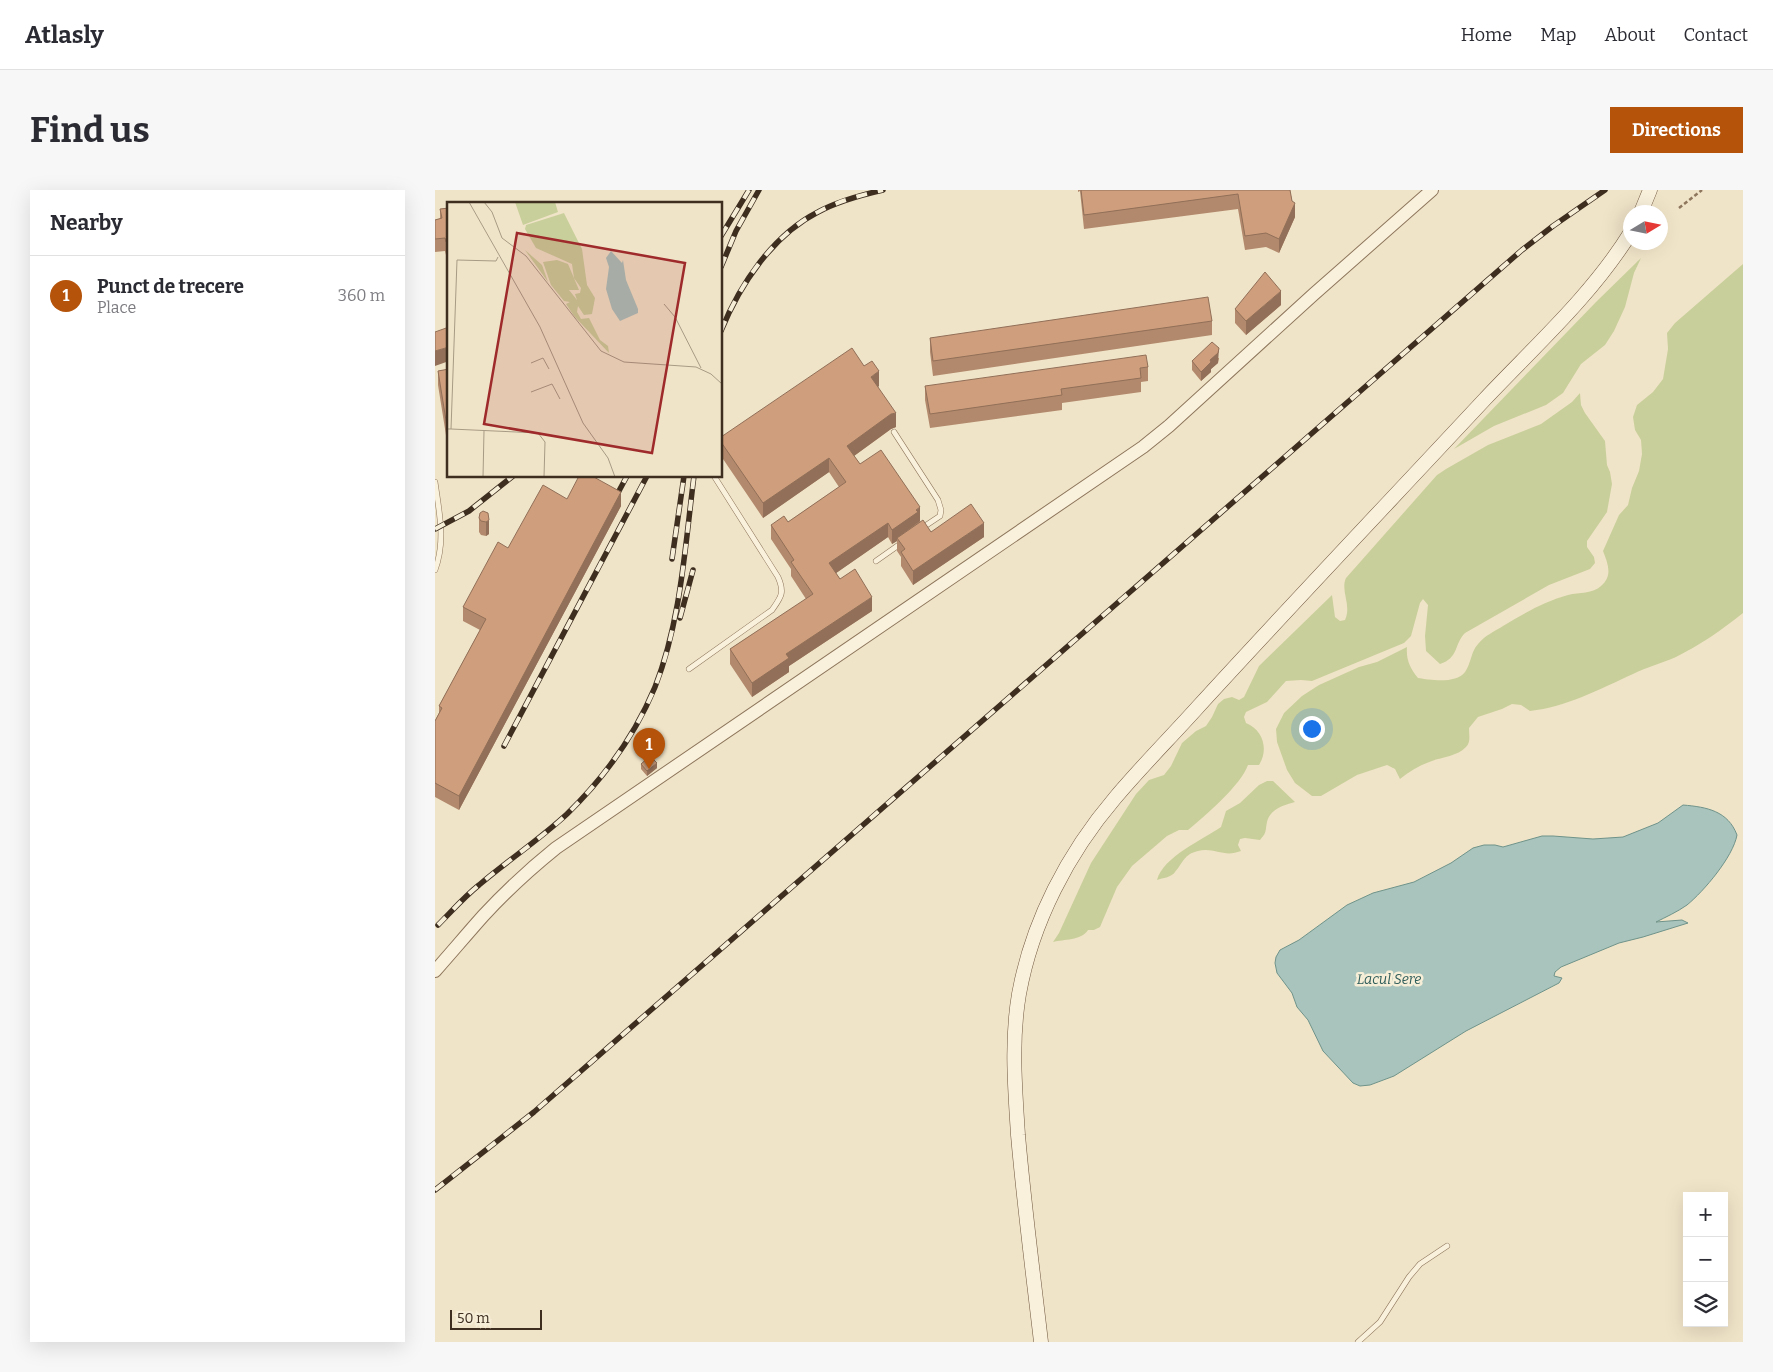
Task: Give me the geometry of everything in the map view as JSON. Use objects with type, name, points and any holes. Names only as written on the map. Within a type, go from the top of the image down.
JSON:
[{"type":"main road","points":[[1644,205],[1650,190]]},
{"type":"main road","points":[[1041,1342],[1020,1157],[1015,1094],[1014,1043],[1019,994],[1025,966],[1033,938],[1059,880],[1093,826],[1115,798],[1221,681],[1574,306],[1615,258],[1623,245]]},
{"type":"street","points":[[435,971],[482,916],[510,888],[556,848],[1143,447],[1169,426],[1432,190]]},
{"type":"lane","points":[[894,432],[938,500],[941,510],[939,516],[915,533]]},
{"type":"lane","points":[[689,669],[772,610],[782,596],[782,586],[778,577],[715,478]]},
{"type":"lane","points":[[435,482],[442,537],[441,549],[435,570]]},
{"type":"lane","points":[[876,561],[907,538]]},
{"type":"lane","points":[[1359,1342],[1379,1322],[1420,1264],[1447,1246]]},
{"type":"path","points":[[1679,208],[1702,190]]},
{"type":"green space","points":[[1641,258],[1634,273],[1625,307],[1614,331],[1605,345],[1581,364],[1563,393],[1546,405],[1494,426],[1454,449],[1596,302]]},
{"type":"green space","points":[[1743,264],[1743,613],[1711,637],[1676,657],[1583,697],[1557,706],[1530,711],[1521,705],[1512,704],[1478,717],[1469,728],[1469,743],[1463,750],[1423,764],[1400,779],[1395,769],[1387,765],[1357,775],[1321,796],[1312,796],[1295,783],[1287,770],[1277,742],[1276,729],[1284,713],[1302,696],[1319,685],[1359,667],[1377,662],[1407,647],[1409,664],[1418,678],[1450,680],[1456,678],[1465,672],[1472,654],[1480,641],[1490,634],[1543,604],[1568,595],[1598,589],[1605,582],[1608,570],[1603,551],[1619,515],[1628,505],[1639,471],[1642,454],[1641,440],[1635,430],[1633,417],[1637,405],[1653,392],[1663,379],[1668,349],[1667,333],[1675,323]]},
{"type":"green space","points":[[1580,393],[1581,405],[1585,413],[1605,441],[1607,465],[1612,484],[1607,512],[1587,541],[1587,547],[1594,557],[1595,563],[1590,569],[1549,585],[1465,633],[1450,658],[1440,664],[1426,651],[1425,636],[1428,605],[1423,599],[1420,603],[1411,636],[1404,643],[1312,681],[1286,681],[1267,702],[1246,712],[1244,717],[1246,723],[1257,730],[1263,741],[1264,753],[1259,765],[1248,765],[1238,782],[1204,817],[1188,830],[1179,830],[1167,836],[1132,866],[1117,887],[1100,927],[1088,930],[1077,938],[1053,942],[1059,933],[1091,863],[1136,794],[1149,780],[1164,775],[1171,766],[1182,743],[1196,731],[1206,726],[1218,704],[1224,699],[1232,697],[1239,700],[1244,697],[1259,666],[1332,595],[1335,617],[1340,621],[1345,620],[1347,614],[1344,588],[1346,578],[1437,475],[1488,445],[1541,424],[1572,402]]},
{"type":"green space","points":[[1267,781],[1273,781],[1295,802],[1282,806],[1271,814],[1265,833],[1260,840],[1240,839],[1238,845],[1241,851],[1235,853],[1209,850],[1193,852],[1174,874],[1157,880],[1167,864],[1194,843],[1221,827],[1226,811],[1240,803],[1259,785]]},
{"type":"water","name":"Lacul Sere","points":[[1683,805],[1708,809],[1722,815],[1728,820],[1737,835],[1724,863],[1701,891],[1687,905],[1656,922],[1682,920],[1688,923],[1619,943],[1561,967],[1555,972],[1554,976],[1562,978],[1559,983],[1466,1031],[1394,1076],[1370,1085],[1360,1086],[1353,1083],[1323,1051],[1308,1020],[1297,1007],[1292,993],[1277,973],[1275,963],[1280,950],[1299,940],[1347,905],[1373,893],[1414,882],[1451,863],[1473,848],[1484,845],[1503,847],[1542,836],[1593,839],[1623,837],[1658,823]]},
{"type":"building","points":[[1081,190],[1290,190],[1292,201],[1295,203],[1279,239],[1266,233],[1245,236],[1238,194],[1084,215]]},
{"type":"building","points":[[447,208],[447,242],[445,238],[435,239],[435,220],[442,218],[440,209]]},
{"type":"building","points":[[1265,272],[1281,291],[1246,321],[1235,309]]},
{"type":"building","points":[[1208,297],[1212,321],[933,361],[930,338]]},
{"type":"building","points":[[447,328],[447,348],[435,351],[435,332]]},
{"type":"building","points":[[1212,342],[1219,348],[1218,353],[1201,372],[1192,361]]},
{"type":"building","points":[[852,348],[864,366],[872,361],[879,371],[871,377],[896,413],[891,414],[847,446],[860,464],[881,450],[920,507],[916,510],[918,512],[892,530],[888,523],[829,563],[840,579],[855,569],[872,597],[786,654],[789,658],[752,683],[730,649],[813,594],[791,562],[794,560],[771,525],[784,516],[788,522],[846,482],[829,458],[763,503],[723,445],[723,436]]},
{"type":"building","points":[[1146,355],[1148,367],[1140,368],[1141,378],[1061,389],[1062,395],[930,414],[925,386]]},
{"type":"building","points":[[447,369],[447,427],[438,371]]},
{"type":"building","points":[[578,478],[596,478],[621,492],[459,796],[435,783],[435,721],[442,708],[439,706],[486,619],[463,607],[498,542],[508,548],[543,485],[567,499]]},
{"type":"building","points":[[971,504],[984,523],[913,571],[901,552],[905,549],[897,538],[923,520],[931,532]]},
{"type":"building","points":[[483,511],[488,513],[489,520],[486,522],[481,521],[479,518],[480,513]]},
{"type":"building","points":[[650,756],[657,763],[647,771],[641,764]]},
{"type":"railway","points":[[723,233],[749,190]]},
{"type":"railway","points":[[723,262],[736,231],[759,190]]},
{"type":"railway","points":[[723,326],[748,279],[773,247],[787,234],[802,222],[826,208],[883,190]]},
{"type":"railway","points":[[435,1190],[534,1112],[1522,250],[1605,190]]},
{"type":"railway","points":[[435,529],[469,511],[510,478]]},
{"type":"railway","points":[[613,502],[626,478]]},
{"type":"railway","points":[[504,746],[646,478]]},
{"type":"railway","points":[[672,559],[684,478]]},
{"type":"railway","points":[[438,925],[473,890],[545,833],[581,800],[606,771],[638,722],[655,687],[671,636],[685,556],[694,478]]},
{"type":"railway","points":[[680,618],[693,570]]},
{"type":"place","name":"Punct de trecere","points":[[649,769]]}]
